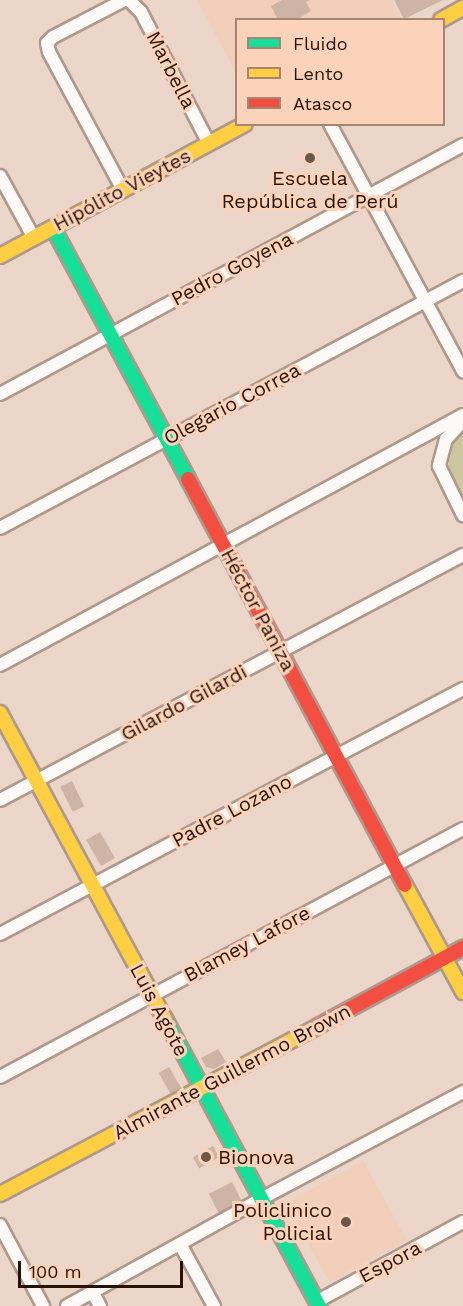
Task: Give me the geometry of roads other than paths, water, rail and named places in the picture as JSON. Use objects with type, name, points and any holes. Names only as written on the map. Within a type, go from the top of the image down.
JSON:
[{"type":"street","points":[[123,190],[49,52],[47,43],[53,37],[124,0]]},
{"type":"street","name":"Marbella","points":[[129,0],[141,12],[209,144]]},
{"type":"street","points":[[445,18],[463,8]]},
{"type":"street","name":"Hipólito Vieytes","points":[[0,256],[241,126]]},
{"type":"street","points":[[331,126],[463,371]]},
{"type":"street","name":"Pedro Goyena","points":[[0,394],[463,145]]},
{"type":"street","points":[[0,176],[34,238]]},
{"type":"street","name":"Héctor Paniza","points":[[53,228],[463,992]]},
{"type":"street","name":"Olegario Correa","points":[[0,528],[463,280]]},
{"type":"street","points":[[0,665],[463,415]]},
{"type":"street","points":[[463,421],[446,439],[439,466],[463,515]]},
{"type":"street","name":"Gilardo Gilardi","points":[[0,800],[463,555]]},
{"type":"street","name":"Padre Lozano","points":[[0,934],[463,689]]},
{"type":"street","name":"Luis Agote","points":[[0,713],[317,1304]]},
{"type":"street","name":"Blamey Lafore","points":[[0,1077],[463,829]]},
{"type":"street","name":"Almirante Guillermo Brown","points":[[0,1194],[463,948]]},
{"type":"street","points":[[67,1306],[261,1198],[463,1092]]},
{"type":"street","name":"Espora","points":[[317,1304],[463,1222]]},
{"type":"street","points":[[0,1225],[44,1306]]},
{"type":"street","points":[[180,1244],[214,1306]]},
{"type":"street","points":[[93,1293],[100,1306]]},
{"type":"place","name":"Escuela República de Perú","points":[[310,158]]},
{"type":"place","name":"Bionova","points":[[206,1157]]},
{"type":"place","name":"Policlinico Policial","points":[[346,1222]]}]
